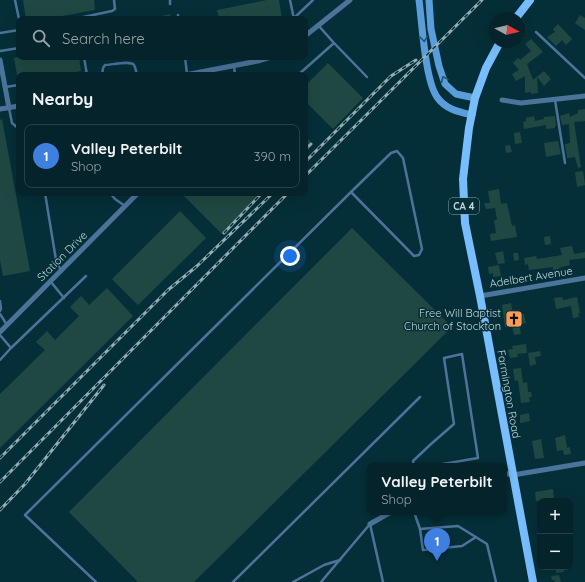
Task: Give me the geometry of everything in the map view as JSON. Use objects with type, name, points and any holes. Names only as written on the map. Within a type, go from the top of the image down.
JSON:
[{"type":"main road","points":[[419,0],[425,51],[431,83],[437,97],[454,111],[472,115]]},
{"type":"main road","points":[[429,0],[433,36],[439,66],[445,84],[456,94],[476,98]]},
{"type":"main road","points":[[521,12],[530,0]]},
{"type":"main road","name":"CA 4","points":[[476,98],[486,68],[497,48]]},
{"type":"main road","name":"Farmington Road","points":[[476,98],[468,128],[463,179],[465,223],[533,582]]},
{"type":"street","points":[[308,33],[350,0]]},
{"type":"street","points":[[0,60],[9,108]]},
{"type":"street","points":[[202,72],[261,60]]},
{"type":"street","points":[[502,100],[521,103],[585,96]]},
{"type":"street","points":[[0,109],[16,107]]},
{"type":"street","name":"Station Drive","points":[[0,333],[135,196]]},
{"type":"street","name":"Adelbert Avenue","points":[[480,296],[585,278]]},
{"type":"street","points":[[507,478],[513,475],[585,463]]},
{"type":"street","points":[[507,474],[513,475]]},
{"type":"street","points":[[370,524],[386,515]]},
{"type":"lane","points":[[15,0],[18,16]]},
{"type":"lane","points":[[88,16],[112,11],[115,9],[114,0]]},
{"type":"lane","points":[[290,0],[294,16]]},
{"type":"lane","points":[[296,16],[313,0]]},
{"type":"lane","points":[[318,25],[367,76]]},
{"type":"lane","points":[[0,34],[16,31]]},
{"type":"lane","points":[[536,32],[585,78]]},
{"type":"lane","points":[[301,72],[334,43]]},
{"type":"lane","points":[[0,51],[16,48]]},
{"type":"lane","points":[[85,60],[87,72]]},
{"type":"lane","points":[[185,60],[186,72]]},
{"type":"lane","points":[[102,72],[105,65],[128,62],[134,65],[136,72]]},
{"type":"lane","points":[[234,66],[235,72]]},
{"type":"lane","points":[[5,87],[16,85]]},
{"type":"lane","points":[[555,99],[565,163]]},
{"type":"lane","points":[[9,108],[12,123],[16,126]]},
{"type":"lane","points":[[96,582],[25,514],[391,152],[397,152],[403,158],[422,249],[419,255],[414,256],[351,192]]},
{"type":"lane","points":[[46,196],[56,260],[61,271]]},
{"type":"lane","points":[[113,196],[126,206]]},
{"type":"lane","points":[[0,360],[86,276]]},
{"type":"lane","points":[[50,282],[64,298]]},
{"type":"lane","points":[[0,301],[2,309],[0,311]]},
{"type":"lane","points":[[0,314],[7,325]]},
{"type":"lane","points":[[0,333],[11,348]]},
{"type":"lane","points":[[413,463],[413,461],[454,424],[444,358],[462,354],[478,458],[448,463]]},
{"type":"lane","points":[[233,582],[420,397]]},
{"type":"lane","points":[[415,515],[420,529],[423,550],[462,546],[476,537]]},
{"type":"lane","points":[[321,582],[370,524]]},
{"type":"lane","points":[[370,524],[383,582]]},
{"type":"lane","points":[[420,529],[458,526],[487,544],[496,582]]},
{"type":"lane","points":[[293,582],[324,565],[341,560]]},
{"type":"building","points":[[23,0],[94,0],[95,10],[62,16],[26,16]]},
{"type":"building","points":[[267,0],[279,0],[282,16],[218,16],[217,10]]},
{"type":"building","points":[[580,15],[585,18],[585,30],[575,23]]},
{"type":"building","points":[[558,24],[572,39],[566,45],[562,40],[556,46],[547,37],[555,32],[553,29]]},
{"type":"building","points":[[531,39],[543,52],[527,64],[533,80],[544,71],[551,79],[544,86],[537,77],[538,93],[525,93],[525,76],[516,81],[512,74],[519,70],[513,63],[518,58],[520,60],[531,51],[525,44]]},
{"type":"building","points":[[14,58],[16,58],[16,60],[79,60],[81,71],[16,72]]},
{"type":"building","points":[[328,63],[363,98],[333,129],[308,104],[308,83]]},
{"type":"building","points":[[585,109],[585,121],[574,122],[581,167],[578,168],[575,157],[567,158],[565,144],[570,143],[569,124],[562,125],[560,116],[569,113],[570,117],[578,113],[578,110]]},
{"type":"building","points":[[534,116],[535,121],[544,119],[544,117],[555,116],[555,128],[546,129],[546,125],[524,129],[523,122],[526,121],[526,118]]},
{"type":"building","points":[[2,119],[30,271],[3,276],[0,260],[0,120]]},
{"type":"building","points":[[520,132],[522,143],[515,144],[514,133]]},
{"type":"building","points":[[308,139],[313,144],[308,148]]},
{"type":"building","points":[[558,141],[561,154],[546,157],[544,143]]},
{"type":"building","points":[[510,145],[512,152],[506,153],[505,146]]},
{"type":"building","points":[[583,171],[585,185],[577,187],[575,172]]},
{"type":"building","points":[[499,189],[501,204],[507,203],[512,226],[515,225],[517,237],[491,241],[490,234],[496,233],[494,220],[497,220],[495,208],[486,209],[484,203],[490,203],[488,191]]},
{"type":"building","points":[[184,196],[260,196],[222,234]]},
{"type":"building","points":[[180,211],[206,238],[138,305],[112,279]]},
{"type":"building","points":[[352,228],[452,327],[194,582],[138,582],[69,512]]},
{"type":"building","points":[[550,236],[551,244],[545,245],[544,237]]},
{"type":"building","points":[[572,246],[574,254],[585,252],[585,258],[569,260],[570,265],[553,270],[553,267],[529,270],[528,264],[525,265],[524,258],[536,256],[537,259],[562,255],[560,248]]},
{"type":"building","points":[[503,251],[505,263],[498,264],[495,253]]},
{"type":"building","points":[[513,253],[518,253],[519,260],[514,261]]},
{"type":"building","points":[[499,265],[501,276],[493,277],[493,273],[489,274],[488,267]]},
{"type":"building","points":[[107,288],[133,316],[0,448],[0,394],[45,350],[36,342],[47,331],[55,340],[79,316],[70,307],[81,296],[89,305]]},
{"type":"building","points":[[562,297],[563,300],[577,297],[580,313],[578,313],[579,317],[573,318],[571,306],[556,309],[554,298]]},
{"type":"building","name":"Free Will Baptist Church of Stockton","points":[[511,303],[513,315],[524,314],[526,323],[519,324],[521,334],[514,335],[512,326],[505,327],[502,305]]},
{"type":"building","points":[[526,344],[527,353],[517,354],[518,357],[510,358],[508,350],[513,349],[512,346]]},
{"type":"building","points":[[540,351],[541,356],[535,357],[536,364],[530,366],[528,353]]},
{"type":"building","points":[[521,368],[523,383],[527,382],[528,392],[531,392],[532,397],[529,397],[530,402],[521,403],[518,380],[515,381],[513,369]]},
{"type":"building","points":[[529,413],[530,421],[520,423],[520,415]]},
{"type":"building","points":[[565,435],[567,448],[570,447],[571,454],[564,455],[563,450],[557,451],[555,438]]},
{"type":"building","points":[[541,439],[544,458],[535,459],[532,441]]},
{"type":"building","points":[[553,489],[554,498],[537,498],[536,501],[535,492]]},
{"type":"building","points":[[556,570],[564,570],[564,572],[556,573]]},
{"type":"building","points":[[559,575],[561,582],[555,582],[552,580],[551,576]]},
{"type":"railway","points":[[308,173],[482,0]]},
{"type":"railway","points":[[308,159],[391,76],[416,60]]},
{"type":"railway","points":[[308,147],[311,144]]},
{"type":"railway","points":[[224,233],[259,196]]},
{"type":"railway","points":[[0,458],[168,290],[197,266],[270,196]]},
{"type":"railway","points":[[0,482],[285,196]]},
{"type":"railway","points":[[0,510],[25,484],[104,385]]},
{"type":"place","name":"Free Will Baptist Church of Stockton","points":[[514,319]]},
{"type":"place","name":"Valley Peterbilt","points":[[437,561]]}]
